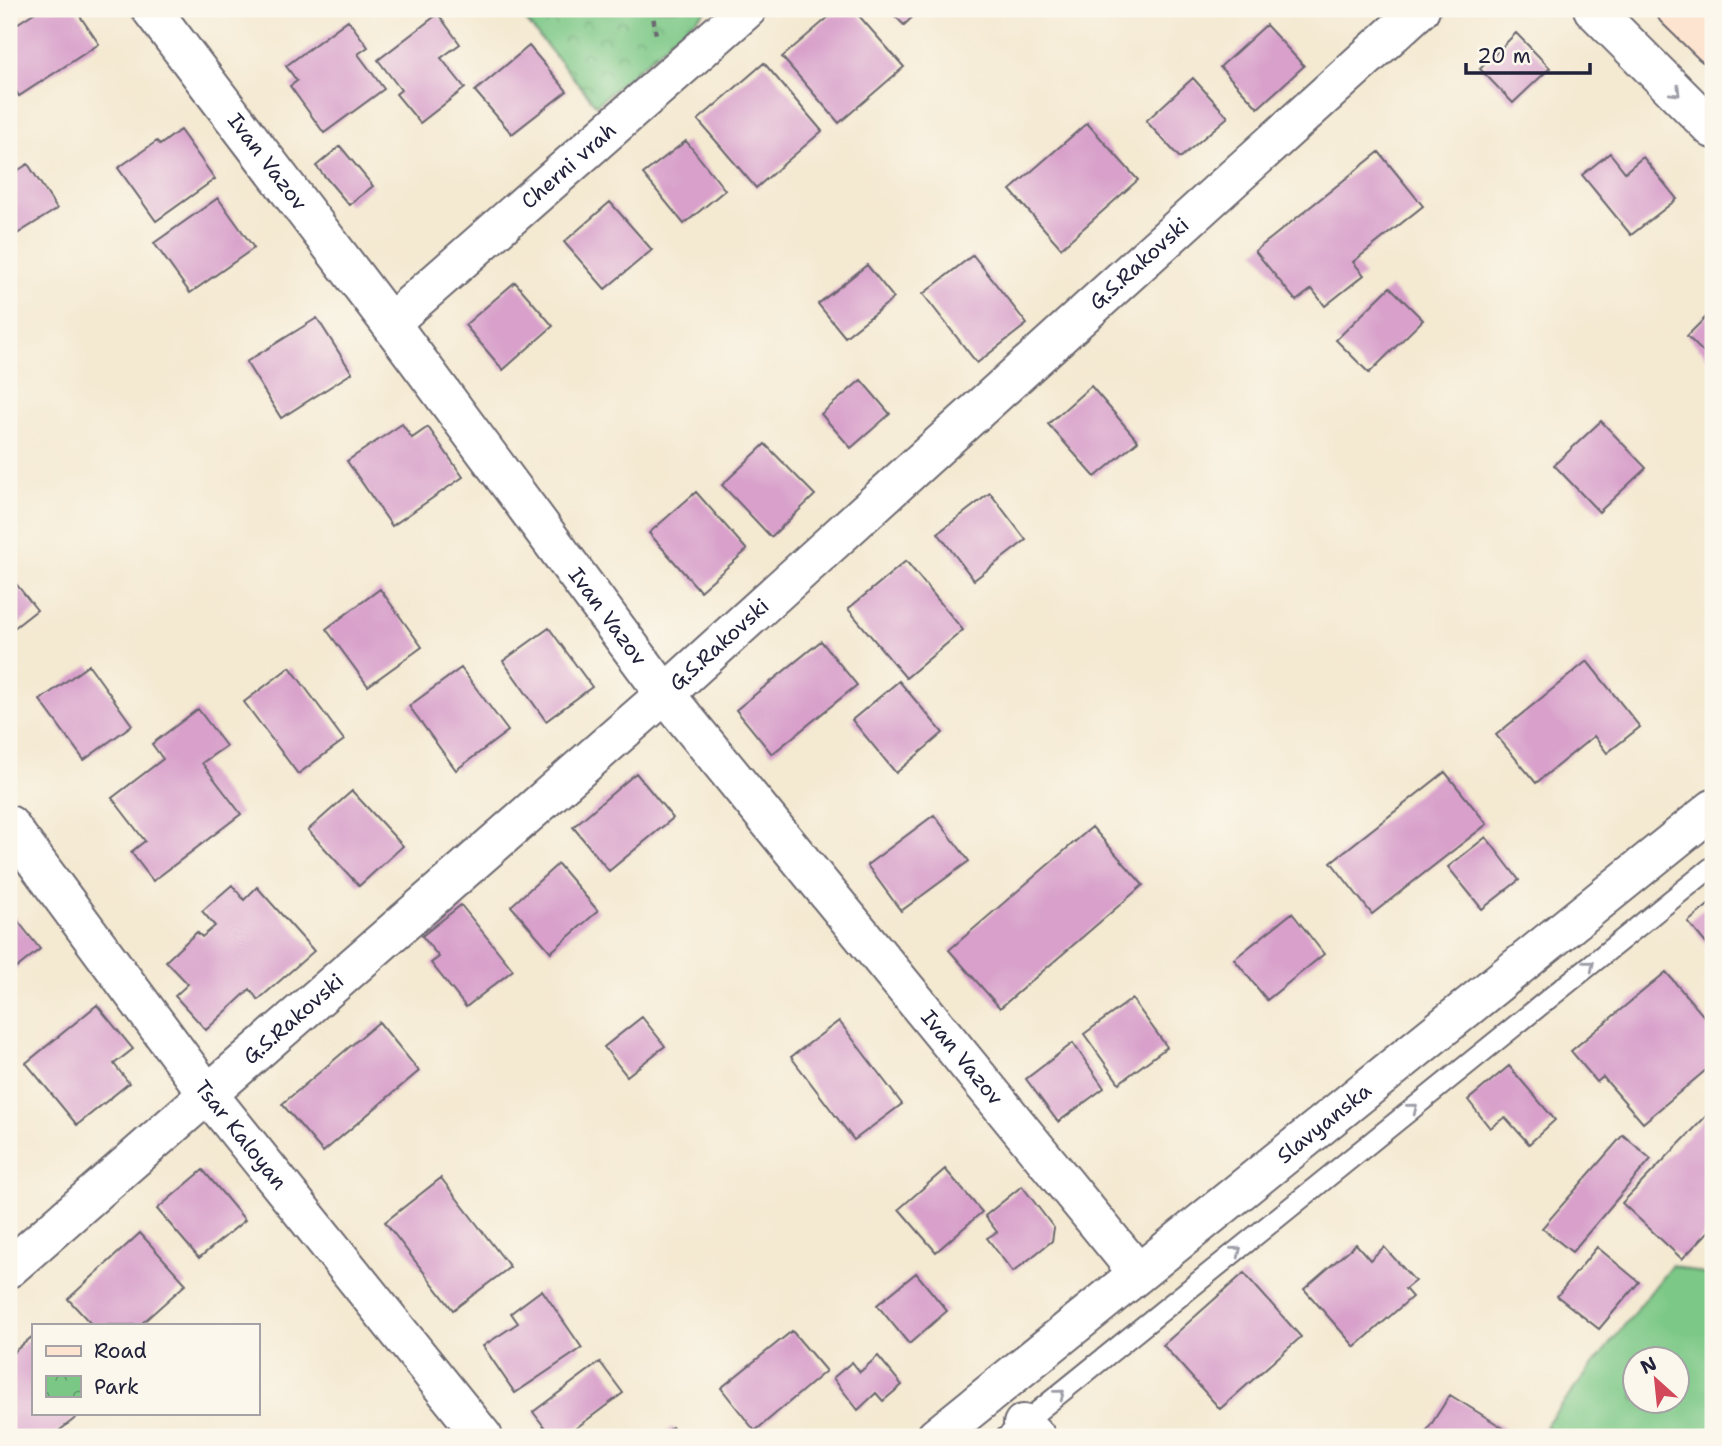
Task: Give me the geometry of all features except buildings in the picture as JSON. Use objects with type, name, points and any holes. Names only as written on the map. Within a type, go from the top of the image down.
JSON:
[{"type":"main road","points":[[1676,9],[1713,46]]},
{"type":"street","name":"Ivan Vazov","points":[[151,9],[390,323],[665,694],[1138,1273]]},
{"type":"street","name":"Cherni vrah","points":[[390,323],[747,9]]},
{"type":"street","name":"G.S.Rakovski","points":[[9,1268],[665,694],[1420,9]]},
{"type":"street","points":[[1593,9],[1713,129]]},
{"type":"street","name":"Slavyanska","points":[[936,1437],[1713,809]]},
{"type":"street","name":"Tsar Kaloyan","points":[[9,825],[207,1093],[484,1437]]},
{"type":"lane","points":[[1022,1433],[1713,866]]},
{"type":"green space","points":[[516,9],[708,9],[596,105]]},
{"type":"green space","points":[[1672,1265],[1713,1277],[1713,1437],[1565,1437],[1545,1426]]}]
